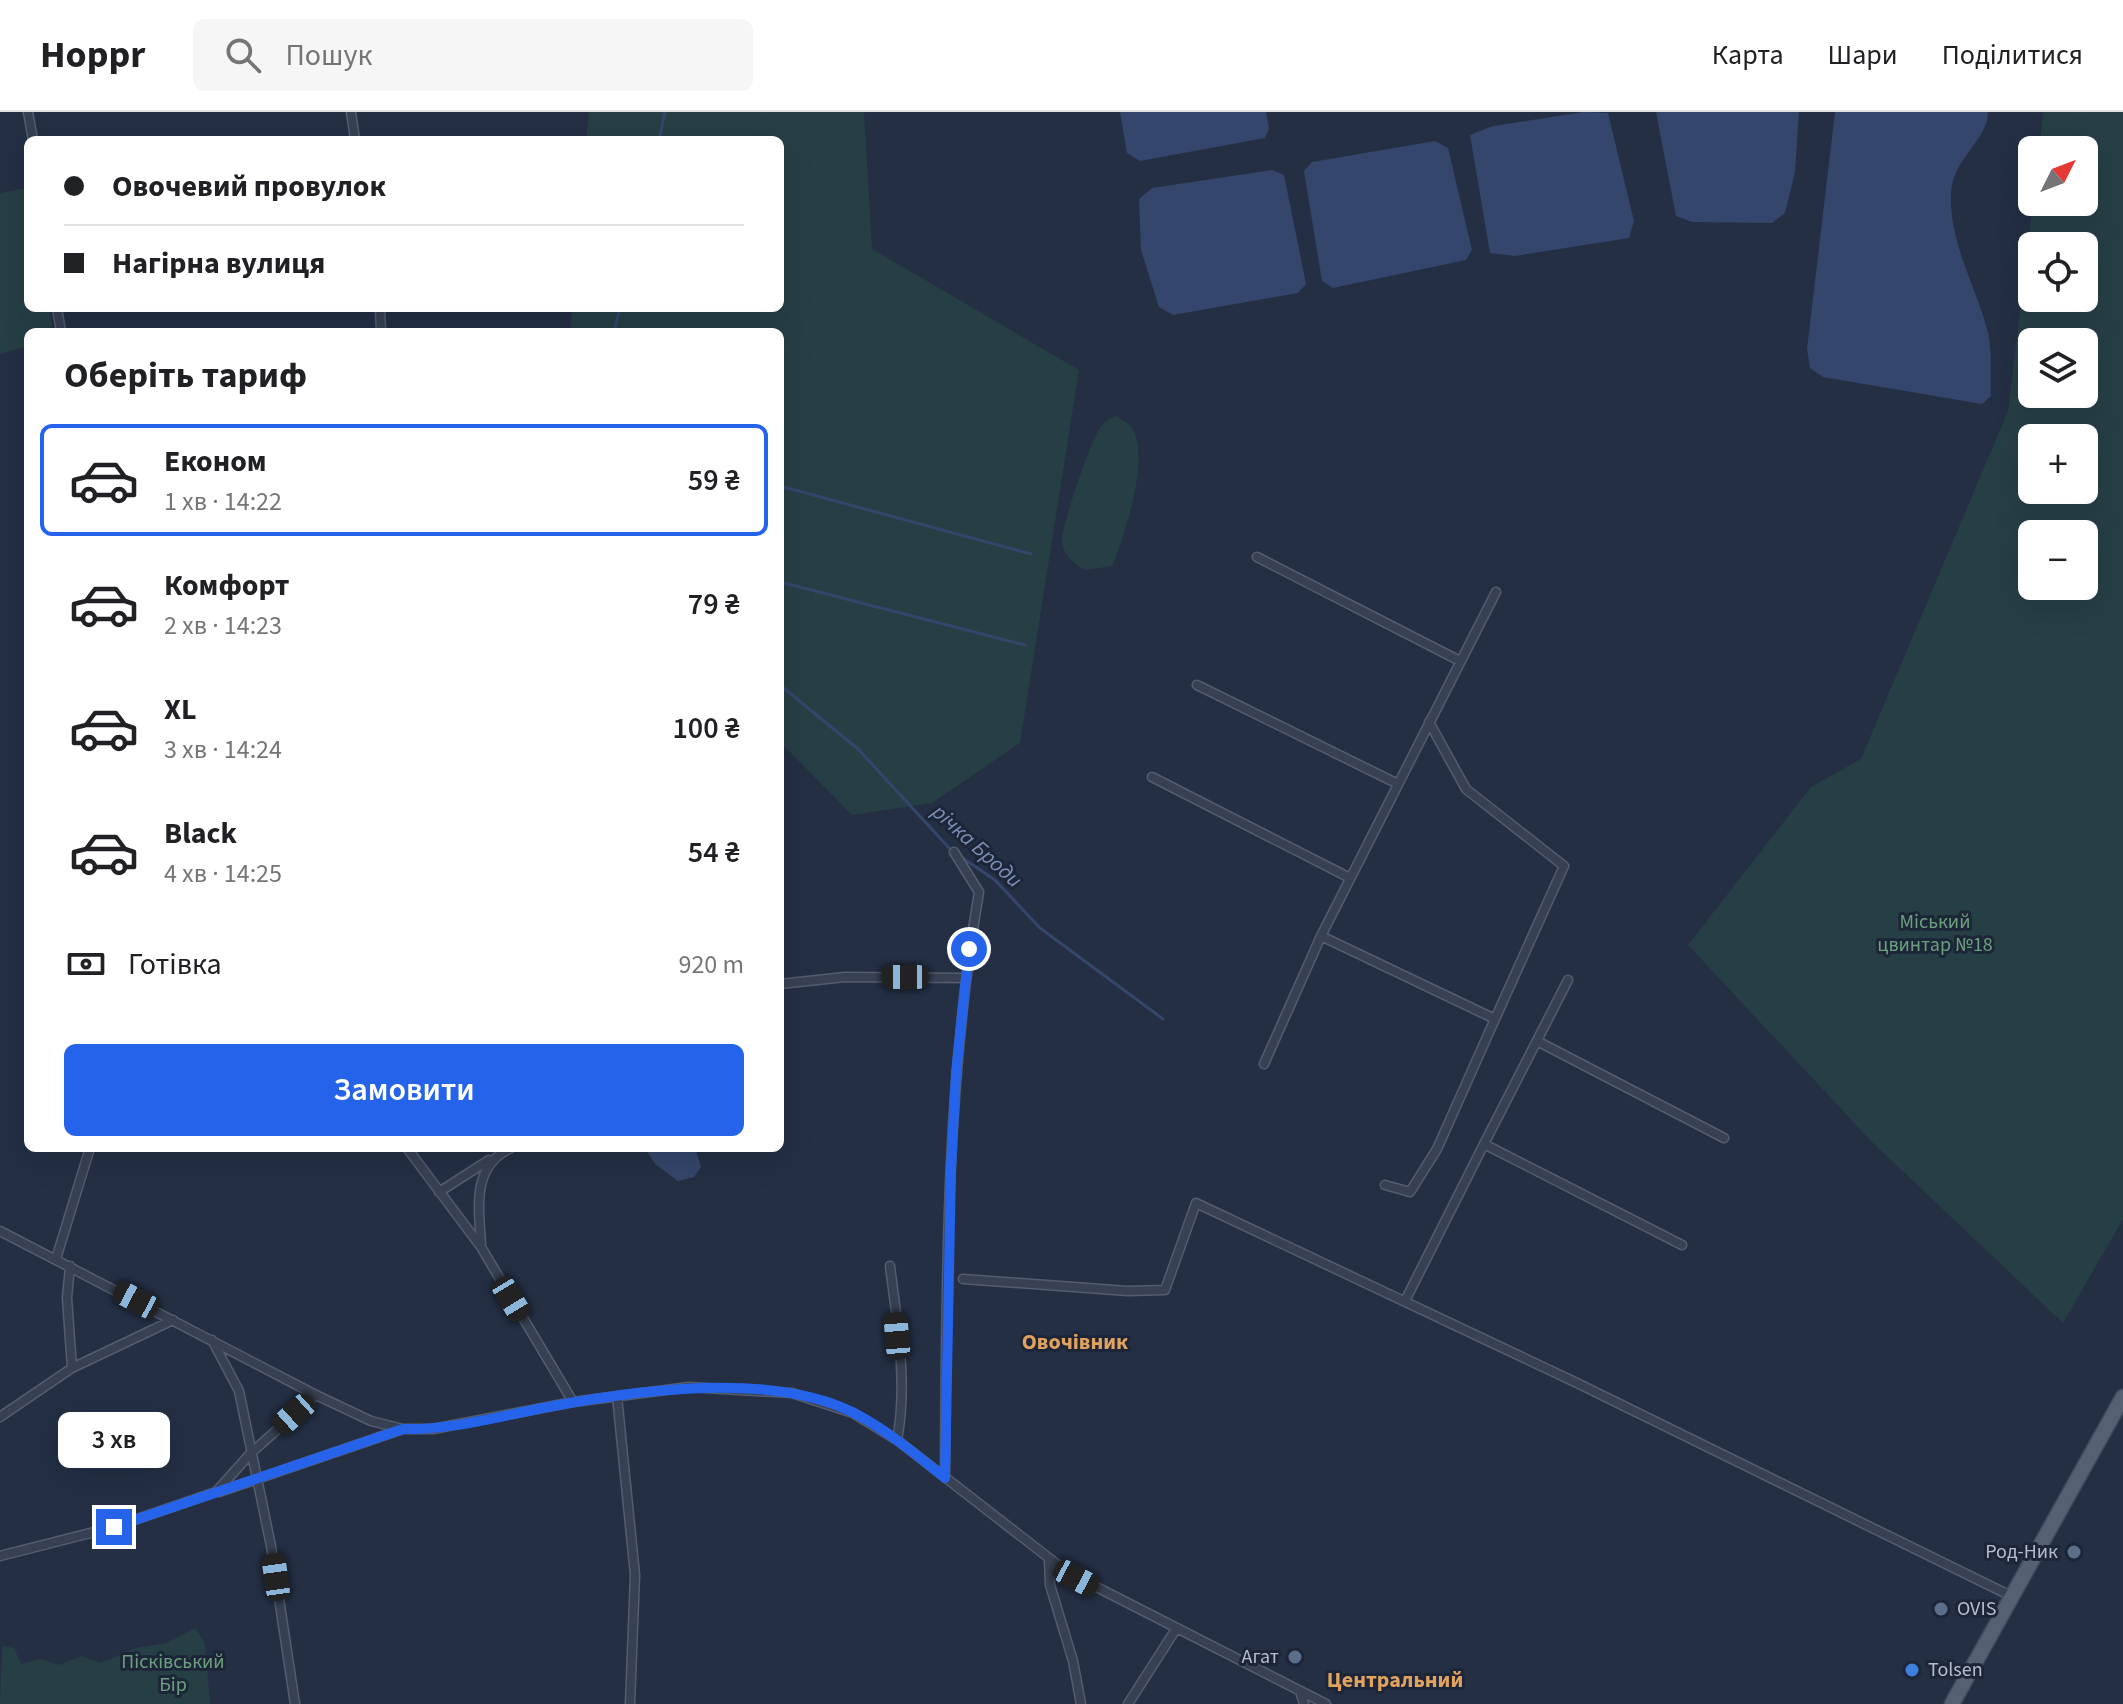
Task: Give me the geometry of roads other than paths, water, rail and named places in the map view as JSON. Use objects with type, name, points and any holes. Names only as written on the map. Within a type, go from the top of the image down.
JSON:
[{"type":"main road","points":[[1952,1704],[2123,1397]]},
{"type":"street","points":[[28,112],[32,136]]},
{"type":"street","points":[[351,112],[354,136]]},
{"type":"street","points":[[1257,557],[1460,661]]},
{"type":"street","points":[[1264,1064],[1321,936],[1496,592]]},
{"type":"street","points":[[1197,685],[1398,784]]},
{"type":"street","points":[[1385,1185],[1410,1192],[1437,1149],[1564,866],[1466,789],[1429,722]]},
{"type":"street","points":[[1152,777],[1350,878]]},
{"type":"street","points":[[945,1478],[951,1168],[964,978],[979,892],[954,852]]},
{"type":"street","points":[[1321,936],[1495,1019]]},
{"type":"street","points":[[784,984],[845,977],[964,978]]},
{"type":"street","points":[[1405,1301],[1568,980]]},
{"type":"street","points":[[1537,1041],[1724,1138]]},
{"type":"street","points":[[1484,1144],[1682,1245]]},
{"type":"street","points":[[56,1259],[89,1152]]},
{"type":"street","points":[[410,1152],[481,1247],[573,1402]]},
{"type":"street","points":[[439,1192],[503,1152]]},
{"type":"street","points":[[481,1247],[479,1191],[485,1168],[499,1154]]},
{"type":"street","points":[[963,1279],[1128,1291],[1165,1290],[1196,1203],[1405,1301],[2011,1596]]},
{"type":"street","points":[[0,1231],[316,1395],[371,1421],[403,1429],[433,1429],[573,1402],[689,1387],[792,1393],[853,1413],[897,1440],[1049,1561],[1326,1704]]},
{"type":"street","points":[[70,1266],[67,1298],[72,1368]]},
{"type":"street","points":[[890,1266],[900,1367],[901,1417],[897,1440]]},
{"type":"street","points":[[0,1417],[72,1368],[173,1320]]},
{"type":"street","points":[[211,1339],[239,1391],[271,1546],[295,1704]]},
{"type":"street","points":[[216,1492],[250,1454],[316,1395]]},
{"type":"street","points":[[617,1396],[635,1575],[630,1704]]},
{"type":"street","points":[[0,1556],[114,1527],[403,1429]]},
{"type":"street","points":[[1049,1561],[1050,1585],[1073,1661],[1081,1704]]},
{"type":"street","points":[[1128,1704],[1176,1629]]},
{"type":"street","points":[[1300,1691],[1304,1704]]},
{"type":"water","points":[[1120,112],[1266,112],[1269,128],[1265,138],[1140,161],[1127,153]]},
{"type":"water","points":[[1584,112],[1608,113],[1634,221],[1629,238],[1515,256],[1490,253],[1470,135],[1493,126]]},
{"type":"water","points":[[1656,112],[1799,112],[1795,172],[1785,213],[1772,223],[1692,222],[1676,216]]},
{"type":"water","points":[[1835,112],[1988,112],[1982,132],[1957,170],[1951,194],[1958,246],[1989,337],[1991,396],[1982,404],[1823,377],[1810,368],[1807,349]]},
{"type":"water","points":[[1435,141],[1448,148],[1472,250],[1466,260],[1333,288],[1322,281],[1304,171],[1312,162]]},
{"type":"water","points":[[1272,170],[1284,175],[1306,284],[1298,293],[1173,315],[1159,307],[1141,250],[1139,199],[1152,188]]},
{"type":"water","points":[[648,1152],[696,1152],[701,1167],[694,1177],[678,1181],[655,1164]]},
{"type":"waterway","name":"річка Броди","points":[[660,136],[665,112]]},
{"type":"waterway","name":"річка Броди","points":[[615,328],[619,312]]},
{"type":"waterway","points":[[784,487],[1031,554]]},
{"type":"waterway","points":[[784,583],[1025,645]]},
{"type":"waterway","name":"річка Броди","points":[[784,688],[858,749],[951,850]]},
{"type":"waterway","name":"річка Броди","points":[[961,857],[995,880],[1040,928],[1163,1019]]},
{"type":"place","name":"Род-Ник","points":[[2074,1552]]},
{"type":"place","name":"OVIS","points":[[1941,1609]]},
{"type":"place","name":"Агат","points":[[1295,1657]]},
{"type":"place","name":"Tolsen","points":[[1912,1670]]},
{"type":"district","name":"Овочівник","points":[[1075,1342]]},
{"type":"district","name":"Центральний","points":[[1395,1680]]},
{"type":"park label","name":"Міський цвинтар №18","points":[[1935,934]]},
{"type":"park label","name":"Пісківський Бір","points":[[173,1674]]}]
